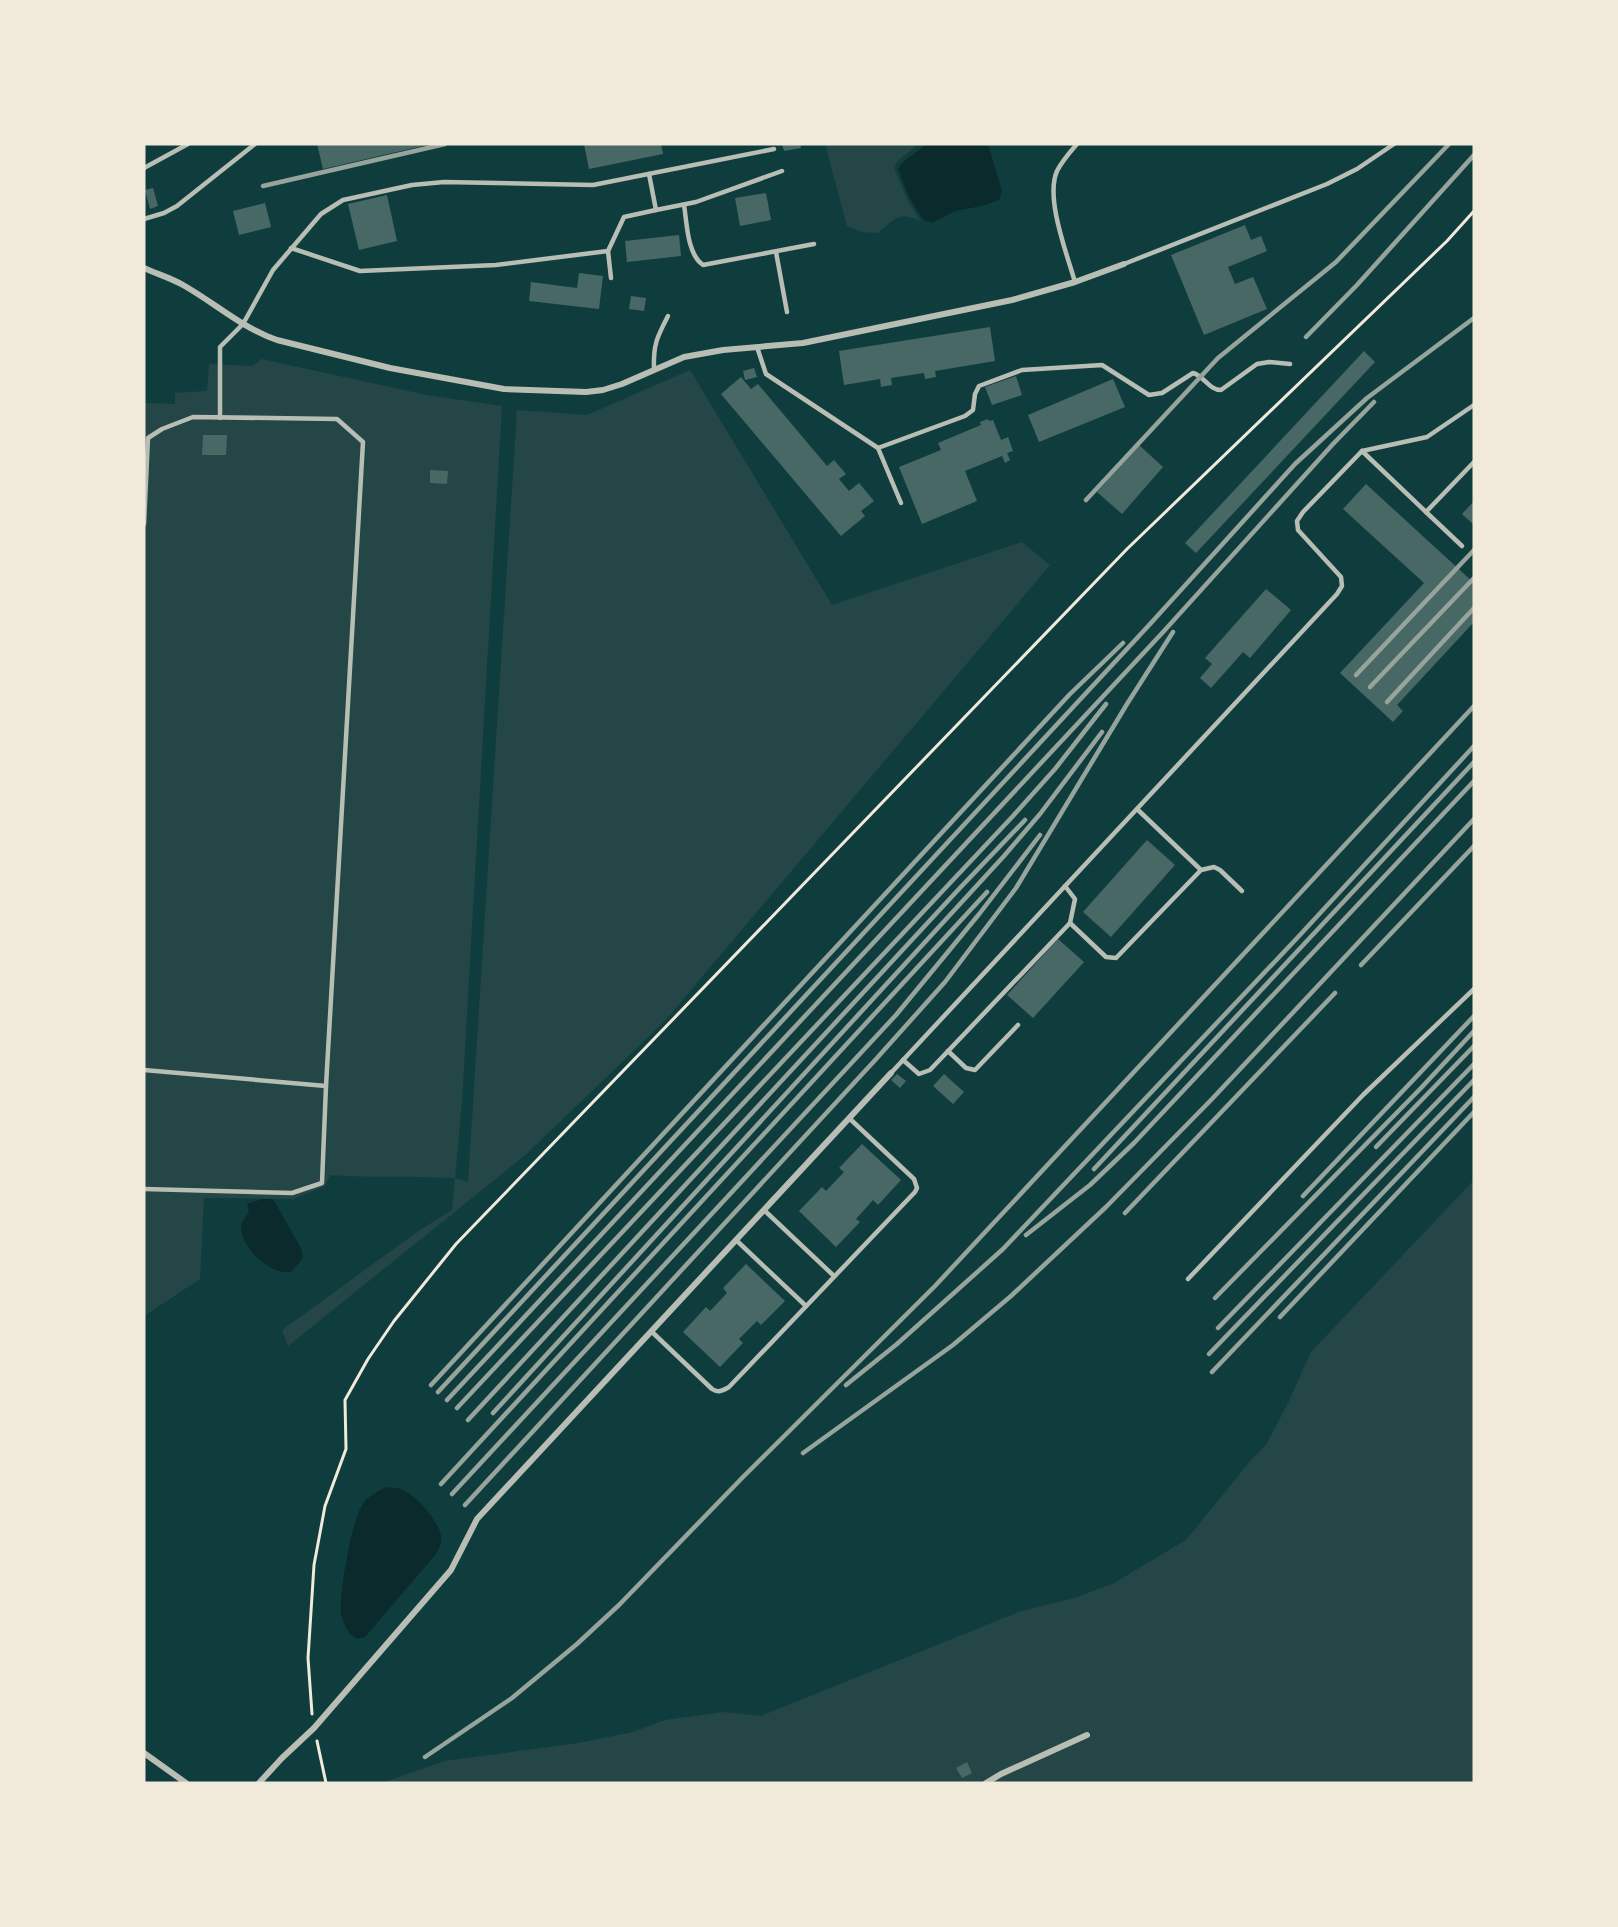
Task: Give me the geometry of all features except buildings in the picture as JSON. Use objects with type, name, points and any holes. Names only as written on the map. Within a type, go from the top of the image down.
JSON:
[{"type":"street","points":[[144,268],[181,284],[260,334],[277,340],[390,368],[504,389],[566,393],[603,390],[684,357],[704,352],[803,343],[1012,300],[1075,282],[1124,264]]},
{"type":"street","points":[[259,1783],[314,1728],[451,1570],[477,1519],[891,1073]]},
{"type":"street","points":[[986,1783],[1087,1735]]},
{"type":"street","points":[[144,1753],[186,1783]]},
{"type":"lane","points":[[144,168],[188,144]]},
{"type":"lane","points":[[144,219],[177,206],[255,144]]},
{"type":"lane","points":[[1075,282],[1058,220],[1054,186],[1057,172],[1077,144]]},
{"type":"lane","points":[[1124,264],[1317,189],[1357,169],[1394,144]]},
{"type":"lane","points":[[220,418],[220,347],[243,324],[273,270],[291,248],[321,214],[343,200],[412,185],[454,182],[593,185],[774,149]]},
{"type":"lane","points":[[611,278],[608,251],[624,217],[696,202],[782,171]]},
{"type":"lane","points":[[649,174],[656,210]]},
{"type":"lane","points":[[684,205],[693,252],[696,260],[703,265],[814,244]]},
{"type":"lane","points":[[291,248],[360,271],[496,265],[608,251]]},
{"type":"lane","points":[[776,252],[788,312]]},
{"type":"lane","points":[[654,369],[653,353],[656,338],[668,316]]},
{"type":"lane","points":[[757,347],[766,374],[878,448],[900,502]]},
{"type":"lane","points":[[878,448],[965,416],[973,410],[975,394],[979,386],[1022,370],[1102,365],[1149,395],[1162,393],[1193,373],[1212,388],[1221,390],[1257,364],[1269,362],[1290,364]]},
{"type":"lane","points":[[891,1073],[1337,594],[1342,586],[1341,577],[1298,530],[1297,521],[1303,512],[1362,451],[1426,437],[1474,405]]},
{"type":"lane","points":[[144,524],[148,438],[162,429],[193,417],[337,419],[363,442],[322,1183],[292,1193],[144,1189]]},
{"type":"lane","points":[[1362,451],[1462,546]]},
{"type":"lane","points":[[1426,512],[1474,462]]},
{"type":"lane","points":[[1137,809],[1202,870]]},
{"type":"lane","points":[[1070,923],[1106,957],[1116,958],[1202,870],[1214,867],[1220,870],[1242,891]]},
{"type":"lane","points":[[903,1060],[919,1074],[924,1073],[948,1051],[1070,923],[1075,899],[1065,886]]},
{"type":"lane","points":[[1188,1279],[1363,1095],[1474,989]]},
{"type":"lane","points":[[948,1051],[966,1068],[975,1070],[1018,1025]]},
{"type":"lane","points":[[144,1070],[326,1086]]},
{"type":"lane","points":[[651,1331],[712,1389],[716,1392],[722,1391],[729,1387],[917,1188],[914,1179],[849,1118]]},
{"type":"lane","points":[[764,1210],[834,1276]]},
{"type":"lane","points":[[736,1240],[806,1306]]},
{"type":"path","points":[[326,1783],[314,1728],[310,1695],[308,1658],[314,1565],[325,1506],[346,1449],[345,1400],[368,1359],[394,1321],[456,1244],[1127,549],[1447,241],[1474,211]]},
{"type":"shaded area","points":[[825,144],[917,144],[898,161],[894,168],[907,199],[920,221],[907,217],[897,218],[878,233],[862,232],[847,226]]},
{"type":"shaded area","points":[[925,144],[988,144],[1002,191],[999,200],[955,211],[932,223],[923,220],[909,197],[898,169]]},
{"type":"shaded area","points":[[261,359],[427,395],[502,406],[462,1101],[455,1178],[330,1175],[325,1186],[293,1199],[204,1198],[200,1279],[144,1316],[144,403],[175,404],[175,393],[207,391],[209,364],[253,366]]},
{"type":"shaded area","points":[[690,370],[832,605],[1022,542],[1050,565],[664,1022],[523,1157],[288,1346],[282,1330],[420,1230],[452,1210],[455,1178],[468,1182],[517,410],[587,415]]},
{"type":"shaded area","points":[[1474,1180],[1474,1783],[382,1783],[444,1761],[578,1743],[633,1732],[665,1720],[723,1712],[761,1716],[1021,1611],[1075,1598],[1114,1583],[1186,1540],[1251,1460],[1266,1445],[1311,1352]]},
{"type":"shaded area","points":[[262,1199],[273,1199],[301,1248],[303,1258],[291,1272],[283,1272],[266,1265],[246,1244],[241,1226],[249,1211],[247,1204]]},
{"type":"shaded area","points":[[386,1487],[401,1489],[419,1502],[436,1523],[441,1536],[441,1544],[436,1554],[365,1637],[357,1639],[350,1634],[341,1613],[347,1559],[353,1528],[363,1503]]},
{"type":"railway","points":[[263,186],[445,144]]},
{"type":"railway","points":[[1086,500],[1218,358],[1336,262],[1449,144]]},
{"type":"railway","points":[[1306,337],[1357,285],[1474,155]]},
{"type":"railway","points":[[438,1392],[1151,623],[1295,464],[1367,398],[1474,318]]},
{"type":"railway","points":[[447,1400],[1164,631],[1333,444],[1374,402]]},
{"type":"railway","points":[[1356,675],[1474,550]]},
{"type":"railway","points":[[1370,687],[1474,578]]},
{"type":"railway","points":[[1387,702],[1474,608]]},
{"type":"railway","points":[[465,1505],[945,982],[1016,888],[1173,632]]},
{"type":"railway","points":[[431,1385],[1070,694],[1123,643]]},
{"type":"railway","points":[[457,1408],[1013,816],[1055,769],[1106,704]]},
{"type":"railway","points":[[425,1757],[512,1698],[577,1644],[619,1605],[743,1477],[935,1286],[1474,706]]},
{"type":"railway","points":[[493,1413],[1004,856],[1040,814],[1102,732]]},
{"type":"railway","points":[[846,1385],[897,1344],[1003,1249],[1299,936],[1474,746]]},
{"type":"railway","points":[[1094,1169],[1474,762]]},
{"type":"railway","points":[[1026,1235],[1090,1185],[1134,1143],[1474,781]]},
{"type":"railway","points":[[803,1453],[953,1345],[1011,1296],[1106,1207],[1212,1099],[1474,819]]},
{"type":"railway","points":[[468,1420],[1025,820]]},
{"type":"railway","points":[[452,1494],[896,1015],[980,913],[1040,835]]},
{"type":"railway","points":[[1361,965],[1474,846]]},
{"type":"railway","points":[[441,1484],[987,892]]},
{"type":"railway","points":[[1125,1213],[1335,993]]},
{"type":"railway","points":[[1303,1196],[1474,1016]]},
{"type":"railway","points":[[1215,1298],[1474,1031]]},
{"type":"railway","points":[[1376,1147],[1474,1046]]},
{"type":"railway","points":[[1218,1328],[1474,1064]]},
{"type":"railway","points":[[1209,1354],[1474,1080]]},
{"type":"railway","points":[[1212,1372],[1474,1097]]},
{"type":"railway","points":[[1280,1317],[1474,1112]]}]
